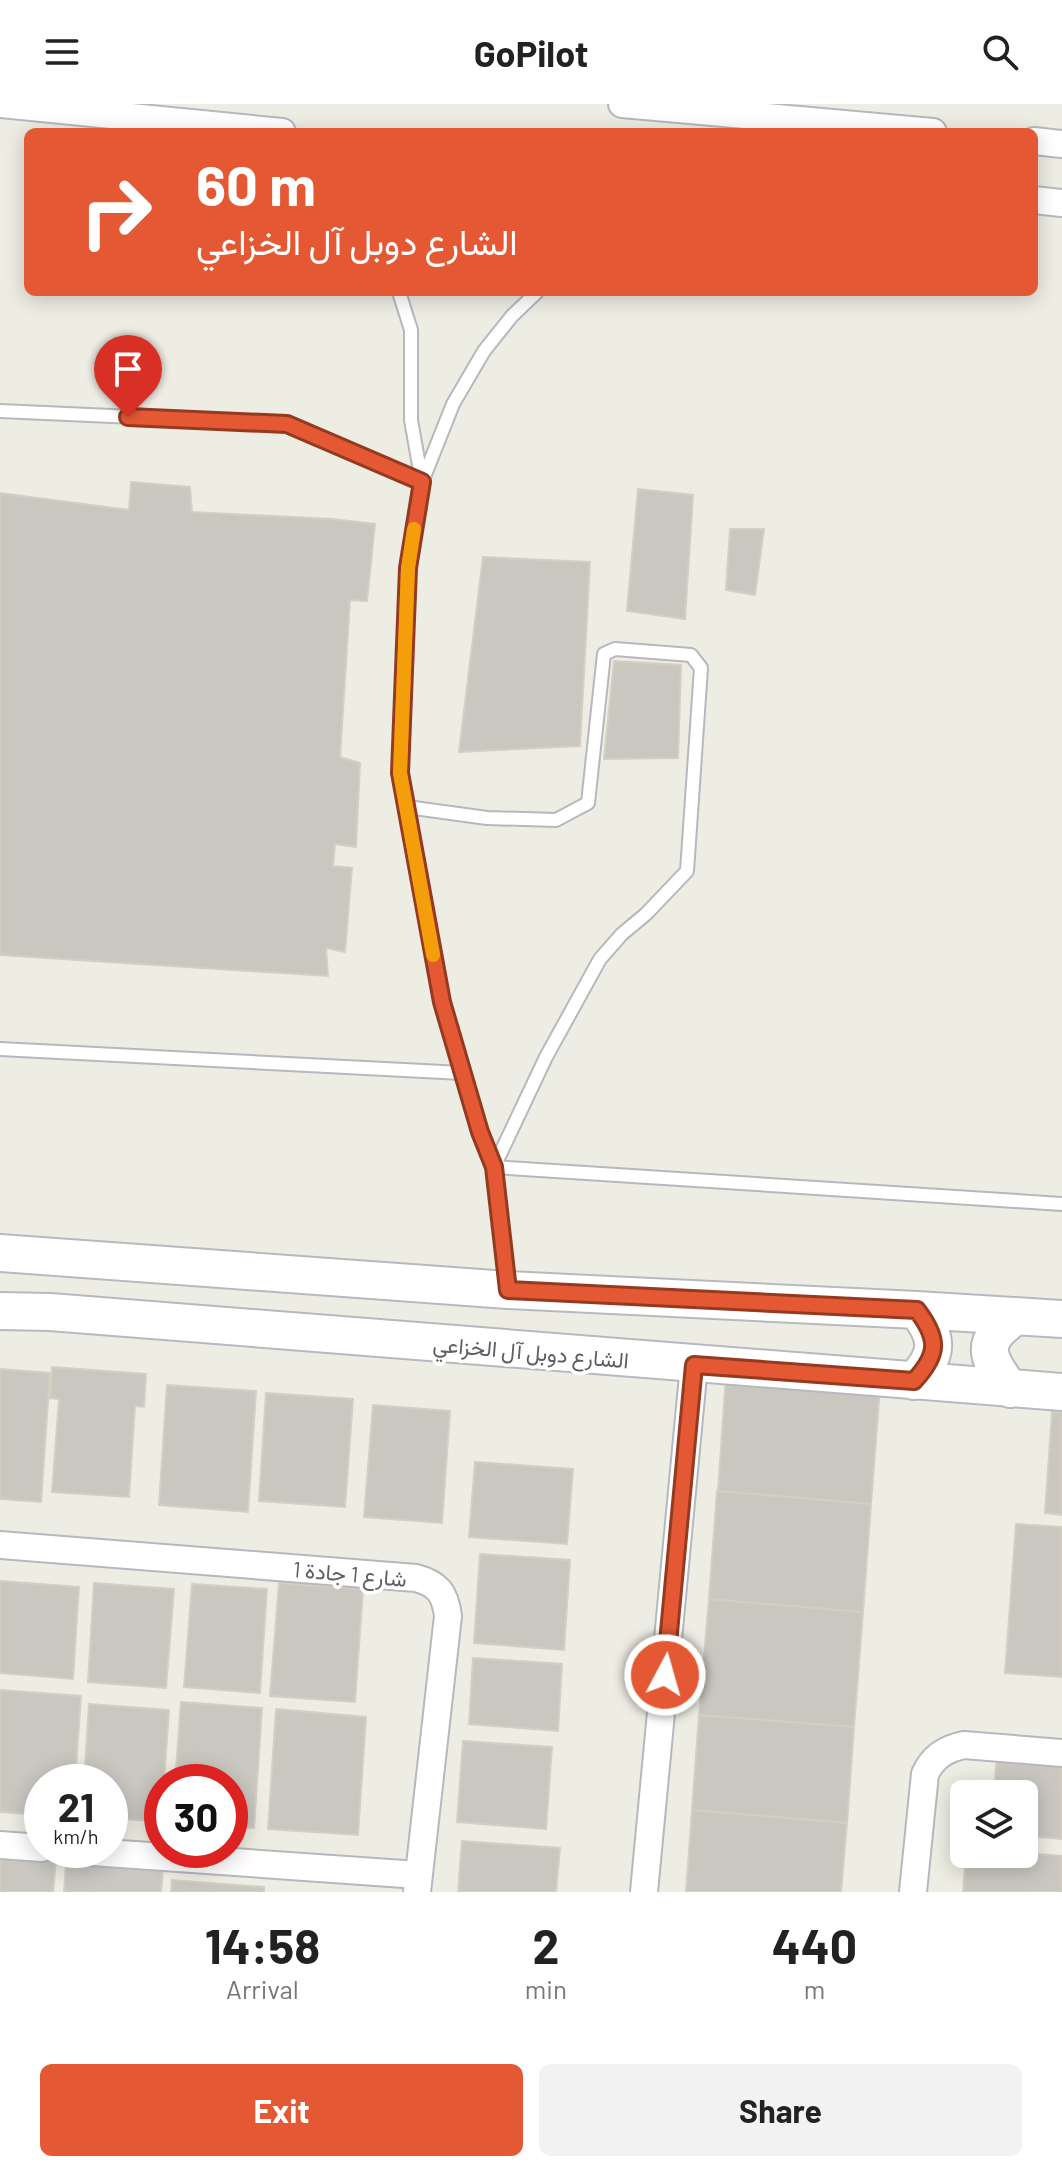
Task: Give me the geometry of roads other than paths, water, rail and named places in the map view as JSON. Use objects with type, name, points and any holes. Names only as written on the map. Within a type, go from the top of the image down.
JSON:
[{"type":"main road","points":[[0,1253],[508,1290],[1062,1319]]},
{"type":"main road","points":[[914,1381],[933,1353],[933,1339],[928,1325],[917,1310]]},
{"type":"main road","name":"الشارع دوبل آل الخزاعي","points":[[0,1311],[50,1312],[1062,1392]]},
{"type":"main road","points":[[1010,1389],[991,1361],[989,1345],[997,1329],[1016,1316]]},
{"type":"street","points":[[0,104],[242,128]]},
{"type":"street","points":[[622,104],[889,128]]},
{"type":"street","points":[[1038,141],[1062,144]]},
{"type":"street","points":[[1038,200],[1062,203]]},
{"type":"street","points":[[644,1892],[694,1365]]},
{"type":"street","name":"شارع 1 جادة 1","points":[[0,1545],[429,1581],[440,1590],[448,1616],[418,1884]]},
{"type":"street","points":[[913,1892],[925,1774],[931,1762],[951,1748],[964,1745],[1062,1753]]},
{"type":"street","points":[[0,1845],[24,1847]]},
{"type":"street","points":[[128,1856],[418,1884]]},
{"type":"lane","points":[[152,119],[183,128]]},
{"type":"lane","points":[[400,296],[411,330],[411,420],[422,482]]},
{"type":"lane","points":[[508,1290],[494,1167],[480,1132],[442,1002],[400,773],[408,568],[422,482],[453,404],[484,351],[533,296]]},
{"type":"lane","points":[[0,411],[287,424],[422,482]]},
{"type":"lane","points":[[407,807],[487,818],[556,820],[588,803],[604,654],[615,649],[691,655],[701,668],[687,871],[600,959],[546,1057],[494,1167]]},
{"type":"lane","points":[[0,1049],[462,1073]]},
{"type":"lane","points":[[494,1167],[1062,1204]]}]
